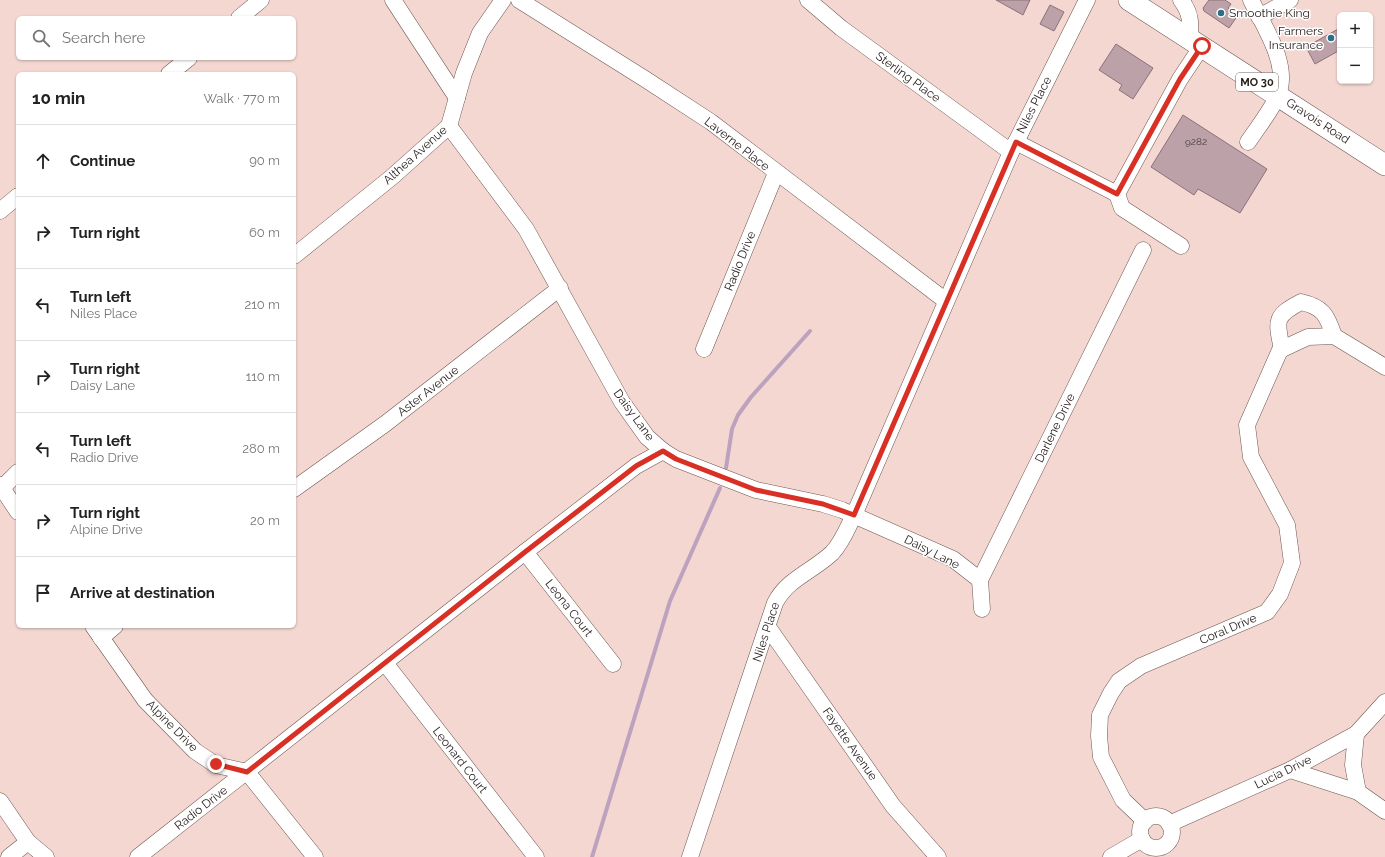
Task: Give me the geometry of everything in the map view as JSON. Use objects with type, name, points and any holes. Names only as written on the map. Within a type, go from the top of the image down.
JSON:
[{"type":"main road","name":"Gravois Road","points":[[1138,2],[1196,43],[1385,165]]},
{"type":"street","points":[[241,16],[261,0]]},
{"type":"street","points":[[393,0],[457,98]]},
{"type":"street","name":"Althea Avenue","points":[[296,254],[392,177],[449,126],[464,73],[480,33],[503,0]]},
{"type":"street","name":"Laverne Place","points":[[519,0],[711,122],[946,301]]},
{"type":"street","name":"Sterling Place","points":[[808,0],[841,28],[1013,147],[1117,194]]},
{"type":"street","name":"Niles Place","points":[[690,857],[775,604],[781,592],[834,551],[854,515],[1013,147],[1087,0]]},
{"type":"street","points":[[1181,0],[1188,10],[1196,43],[1180,79],[1117,194],[1122,208],[1181,246]]},
{"type":"street","points":[[1248,142],[1278,96],[1281,81],[1281,70],[1251,0]]},
{"type":"street","points":[[1259,17],[1290,0]]},
{"type":"street","points":[[172,72],[186,60]]},
{"type":"street","name":"Daisy Lane","points":[[449,126],[526,229],[622,402],[648,437],[663,451],[676,459],[756,490],[823,504],[854,515],[953,560],[980,580]]},
{"type":"street","name":"Radio Drive","points":[[704,349],[776,173]]},
{"type":"street","points":[[0,211],[16,198]]},
{"type":"street","name":"Darlene Drive","points":[[980,580],[1144,250]]},
{"type":"street","name":"Aster Avenue","points":[[296,488],[385,424],[560,288]]},
{"type":"street","points":[[1334,336],[1329,320],[1316,305],[1300,302],[1281,315],[1277,326],[1282,349],[1308,337],[1334,336],[1385,367]]},
{"type":"street","name":"Coral Drive","points":[[1145,821],[1123,800],[1101,756],[1098,736],[1100,716],[1111,693],[1119,681],[1136,670],[1267,612],[1280,594],[1292,563],[1287,525],[1251,457],[1247,425],[1280,350],[1282,349]]},
{"type":"street","name":"Radio Drive","points":[[138,857],[636,466],[663,451]]},
{"type":"street","points":[[16,474],[1,486],[16,509]]},
{"type":"street","name":"Leona Court","points":[[525,552],[613,664]]},
{"type":"street","points":[[980,580],[982,609]]},
{"type":"street","name":"Fayette Avenue","points":[[768,627],[893,806],[938,857]]},
{"type":"street","points":[[97,632],[109,628]]},
{"type":"street","name":"Alpine Drive","points":[[97,632],[145,700],[195,751],[216,764],[247,772]]},
{"type":"street","name":"Leonard Court","points":[[384,663],[536,857]]},
{"type":"street","name":"Lucia Drive","points":[[1170,824],[1290,770],[1356,734],[1385,702]]},
{"type":"street","points":[[1356,734],[1353,765],[1358,792]]},
{"type":"street","points":[[1290,770],[1358,792],[1385,811]]},
{"type":"street","points":[[247,772],[315,857]]},
{"type":"street","points":[[0,800],[28,842],[46,857]]},
{"type":"street","points":[[1156,816],[1166,820],[1170,824],[1172,834],[1166,844],[1164,852],[1151,847],[1142,839],[1141,827],[1145,821],[1156,816]]},
{"type":"street","points":[[1111,857],[1142,839]]},
{"type":"street","points":[[9,857],[28,842]]},
{"type":"building","points":[[996,0],[1030,0],[1023,15]]},
{"type":"building","name":"Smoothie King","points":[[1209,0],[1225,0],[1231,4],[1228,8],[1238,15],[1229,28],[1204,11],[1203,8]]},
{"type":"building","points":[[1050,5],[1064,12],[1054,31],[1040,24]]},
{"type":"building","name":"Farmers Insurance","points":[[1337,30],[1337,52],[1315,64],[1306,47]]},
{"type":"building","points":[[1116,44],[1153,68],[1133,99],[1119,90],[1122,85],[1099,70]]},
{"type":"building","points":[[1183,115],[1267,169],[1240,213],[1198,189],[1194,195],[1151,167]]},
{"type":"waterway","points":[[726,468],[732,429],[738,415],[751,397],[810,331]]},
{"type":"waterway","points":[[592,857],[670,601],[720,488]]},
{"type":"place","name":"Smoothie King","points":[[1221,13]]},
{"type":"place","name":"Farmers Insurance","points":[[1331,38]]},
{"type":"route","points":[[216,764],[247,772],[636,466],[663,451],[676,459],[756,490],[823,504],[854,515],[1016,142],[1117,194],[1180,79],[1202,46]]}]
